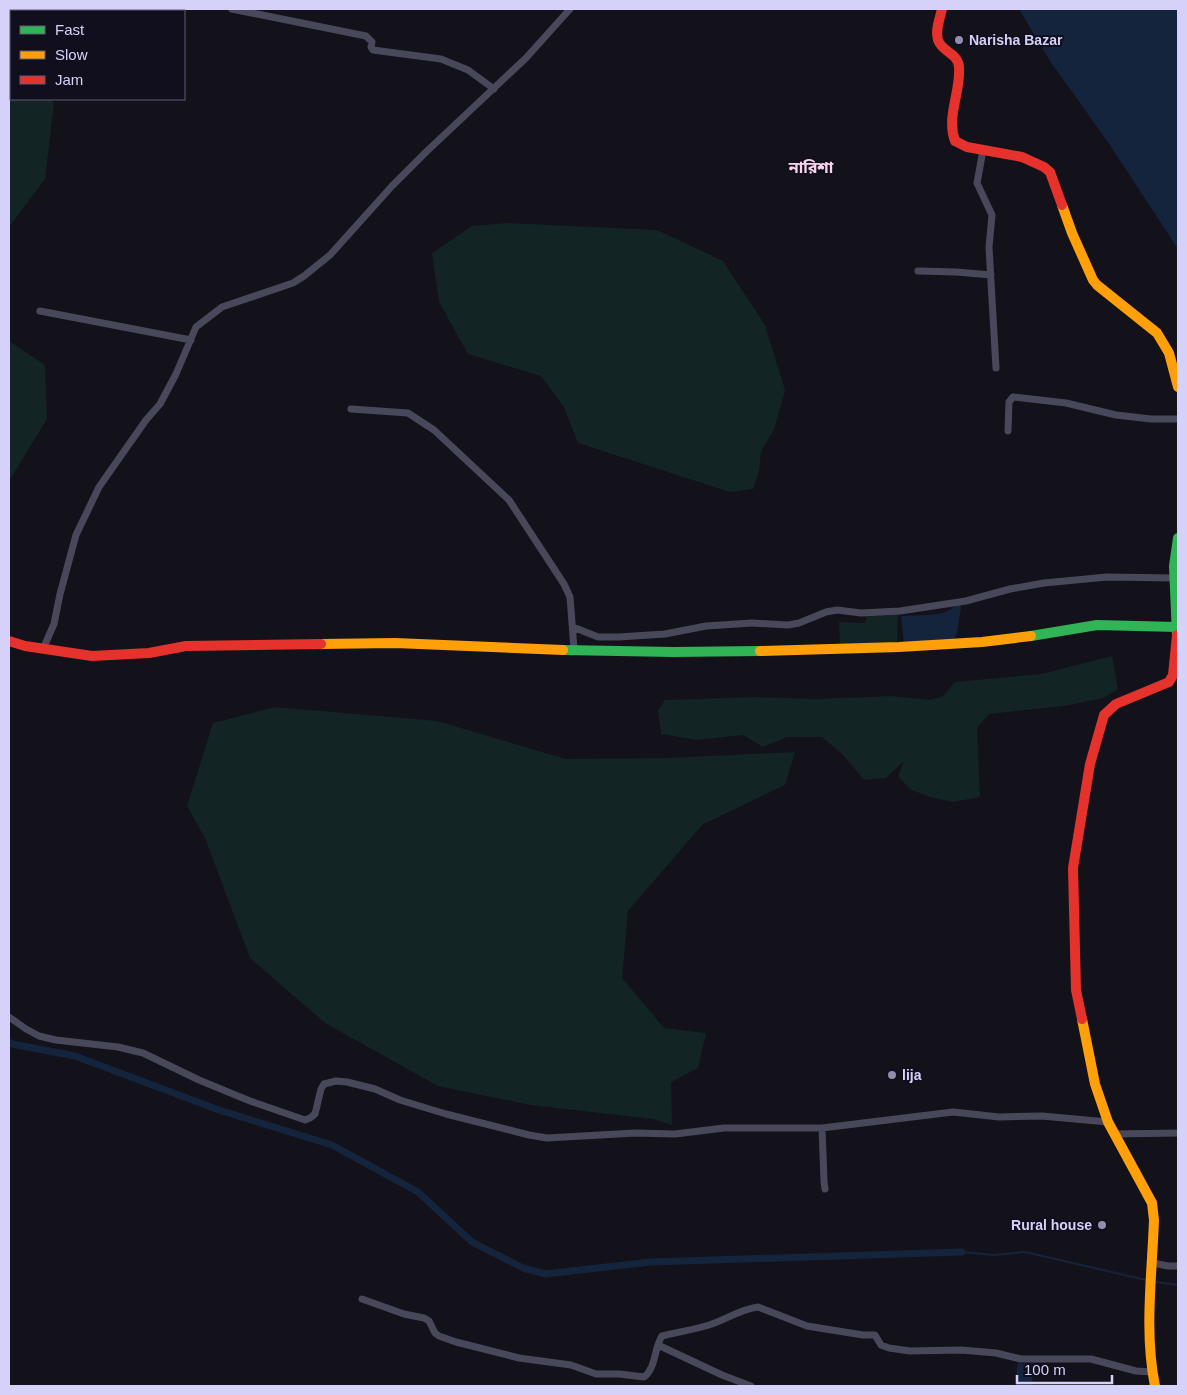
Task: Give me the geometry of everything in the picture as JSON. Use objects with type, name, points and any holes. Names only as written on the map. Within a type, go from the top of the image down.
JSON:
[{"type":"main road","points":[[942,9],[938,40],[942,47],[954,55],[959,65],[951,130],[952,137],[958,144],[1020,157],[1036,163],[1050,172],[1072,233],[1092,280],[1157,333],[1168,353],[1178,386]]},
{"type":"main road","points":[[1155,1386],[1150,1362],[1150,1299],[1154,1220],[1152,1203],[1108,1122],[1095,1084],[1076,990],[1074,950],[1075,859],[1090,764],[1104,715],[1116,704],[1169,682],[1173,675],[1177,627],[1174,578],[1178,538]]},
{"type":"main road","points":[[9,641],[43,649],[92,656],[149,653],[186,646],[395,643],[493,648],[673,652],[788,651],[899,647],[997,640],[1097,625],[1177,627]]},
{"type":"street","points":[[232,9],[366,36],[372,42],[373,50],[441,59],[468,70],[494,89]]},
{"type":"street","points":[[43,649],[54,624],[76,535],[99,487],[146,420],[160,404],[196,328],[222,307],[293,283],[330,255],[392,186],[526,58],[570,9]]},
{"type":"street","points":[[983,150],[978,183],[992,215],[989,247],[996,368]]},
{"type":"street","points":[[918,271],[991,275]]},
{"type":"street","points":[[40,311],[191,340]]},
{"type":"street","points":[[1008,431],[1009,402],[1011,398],[1066,403],[1116,415],[1178,420]]},
{"type":"street","points":[[352,408],[408,413],[434,430],[509,500],[564,584],[570,598],[574,649]]},
{"type":"street","points":[[573,627],[598,637],[619,637],[665,634],[706,626],[752,623],[788,625],[837,610],[861,613],[910,610],[966,601],[1010,589],[1044,584],[1107,577],[1174,578]]},
{"type":"street","points":[[9,1017],[39,1036],[56,1040],[118,1047],[143,1053],[199,1080],[250,1101],[305,1120],[315,1114],[324,1084],[336,1081],[375,1089],[400,1100],[446,1114],[547,1138],[635,1133],[675,1134],[724,1128],[822,1128],[953,1112],[999,1117],[1042,1116],[1108,1122]]},
{"type":"street","points":[[822,1128],[826,1189]]},
{"type":"street","points":[[1114,1134],[1178,1133]]},
{"type":"street","points":[[1153,1265],[1178,1266]]},
{"type":"street","points":[[362,1299],[404,1314],[424,1318],[429,1321],[435,1333],[439,1336],[456,1342],[519,1358],[571,1365],[596,1374],[644,1377],[652,1366],[662,1336],[687,1332],[726,1319],[750,1308],[758,1307],[807,1326],[863,1335],[876,1335],[882,1345],[889,1348],[927,1352],[961,1350],[987,1352],[1021,1359],[1091,1359],[1136,1371],[1152,1372]]},
{"type":"street","points":[[658,1346],[751,1386]]},
{"type":"shaded area","points":[[9,28],[10,100],[52,100],[54,103],[45,179],[9,227]]},
{"type":"shaded area","points":[[507,223],[657,230],[723,261],[765,325],[785,390],[775,427],[761,452],[759,472],[753,489],[730,492],[578,443],[564,407],[541,376],[468,354],[439,302],[432,253],[472,226]]},
{"type":"shaded area","points":[[9,341],[45,365],[47,419],[9,481]]},
{"type":"shaded area","points":[[868,613],[898,615],[897,645],[840,645],[839,622],[865,623]]},
{"type":"shaded area","points":[[1112,656],[1118,689],[1104,698],[1063,706],[989,714],[977,728],[980,797],[953,802],[929,797],[910,789],[898,776],[904,761],[886,778],[864,780],[843,755],[822,737],[787,737],[763,747],[743,735],[697,740],[661,734],[658,710],[665,700],[754,697],[816,699],[891,696],[931,700],[943,696],[955,682],[1041,674]]},
{"type":"shaded area","points":[[275,707],[437,721],[566,759],[665,758],[795,752],[785,785],[702,825],[628,911],[622,978],[664,1028],[706,1033],[698,1068],[671,1082],[672,1125],[653,1119],[531,1105],[438,1086],[325,1023],[250,958],[205,838],[187,806],[213,723]]},
{"type":"water","points":[[1019,9],[1178,9],[1178,249],[1110,145],[1050,61]]},
{"type":"water","points":[[960,605],[957,632],[953,642],[904,644],[901,616],[937,614]]},
{"type":"water","points":[[1019,1362],[1033,1365],[1032,1386],[1016,1386]]},
{"type":"waterway","points":[[9,1042],[75,1056],[219,1110],[332,1145],[418,1192],[472,1242],[523,1268],[545,1274],[651,1262],[962,1252]]},
{"type":"waterway","points":[[962,1252],[994,1255],[1025,1252],[1146,1280]]},
{"type":"waterway","points":[[1156,1282],[1178,1285]]},
{"type":"traffic: fast","points":[[1177,635],[1174,566],[1178,538]]},
{"type":"traffic: fast","points":[[1031,636],[1097,625],[1177,627]]},
{"type":"traffic: fast","points":[[563,650],[760,651]]},
{"type":"traffic: slow","points":[[1062,205],[1093,280],[1157,333],[1169,353],[1178,387]]},
{"type":"traffic: slow","points":[[760,651],[899,647],[982,642],[1031,636]]},
{"type":"traffic: slow","points":[[321,644],[395,643],[563,650]]},
{"type":"traffic: slow","points":[[1082,1019],[1095,1084],[1108,1122],[1152,1203],[1154,1220],[1149,1324],[1155,1386]]},
{"type":"traffic: jam","points":[[942,9],[937,28],[938,40],[953,55],[959,67],[952,122],[955,141],[967,147],[1022,157],[1044,167],[1050,172],[1062,205]]},
{"type":"traffic: jam","points":[[1082,1019],[1076,990],[1073,868],[1090,764],[1104,715],[1116,704],[1169,682],[1173,675],[1177,635]]},
{"type":"traffic: jam","points":[[9,641],[25,646],[92,656],[149,653],[186,646],[321,644]]},
{"type":"place","name":"Narisha Bazar","points":[[959,40]]},
{"type":"place","name":"lija","points":[[892,1075]]},
{"type":"place","name":"Rural house","points":[[1102,1225]]},
{"type":"district","name":"নারিশা","points":[[811,167]]}]
